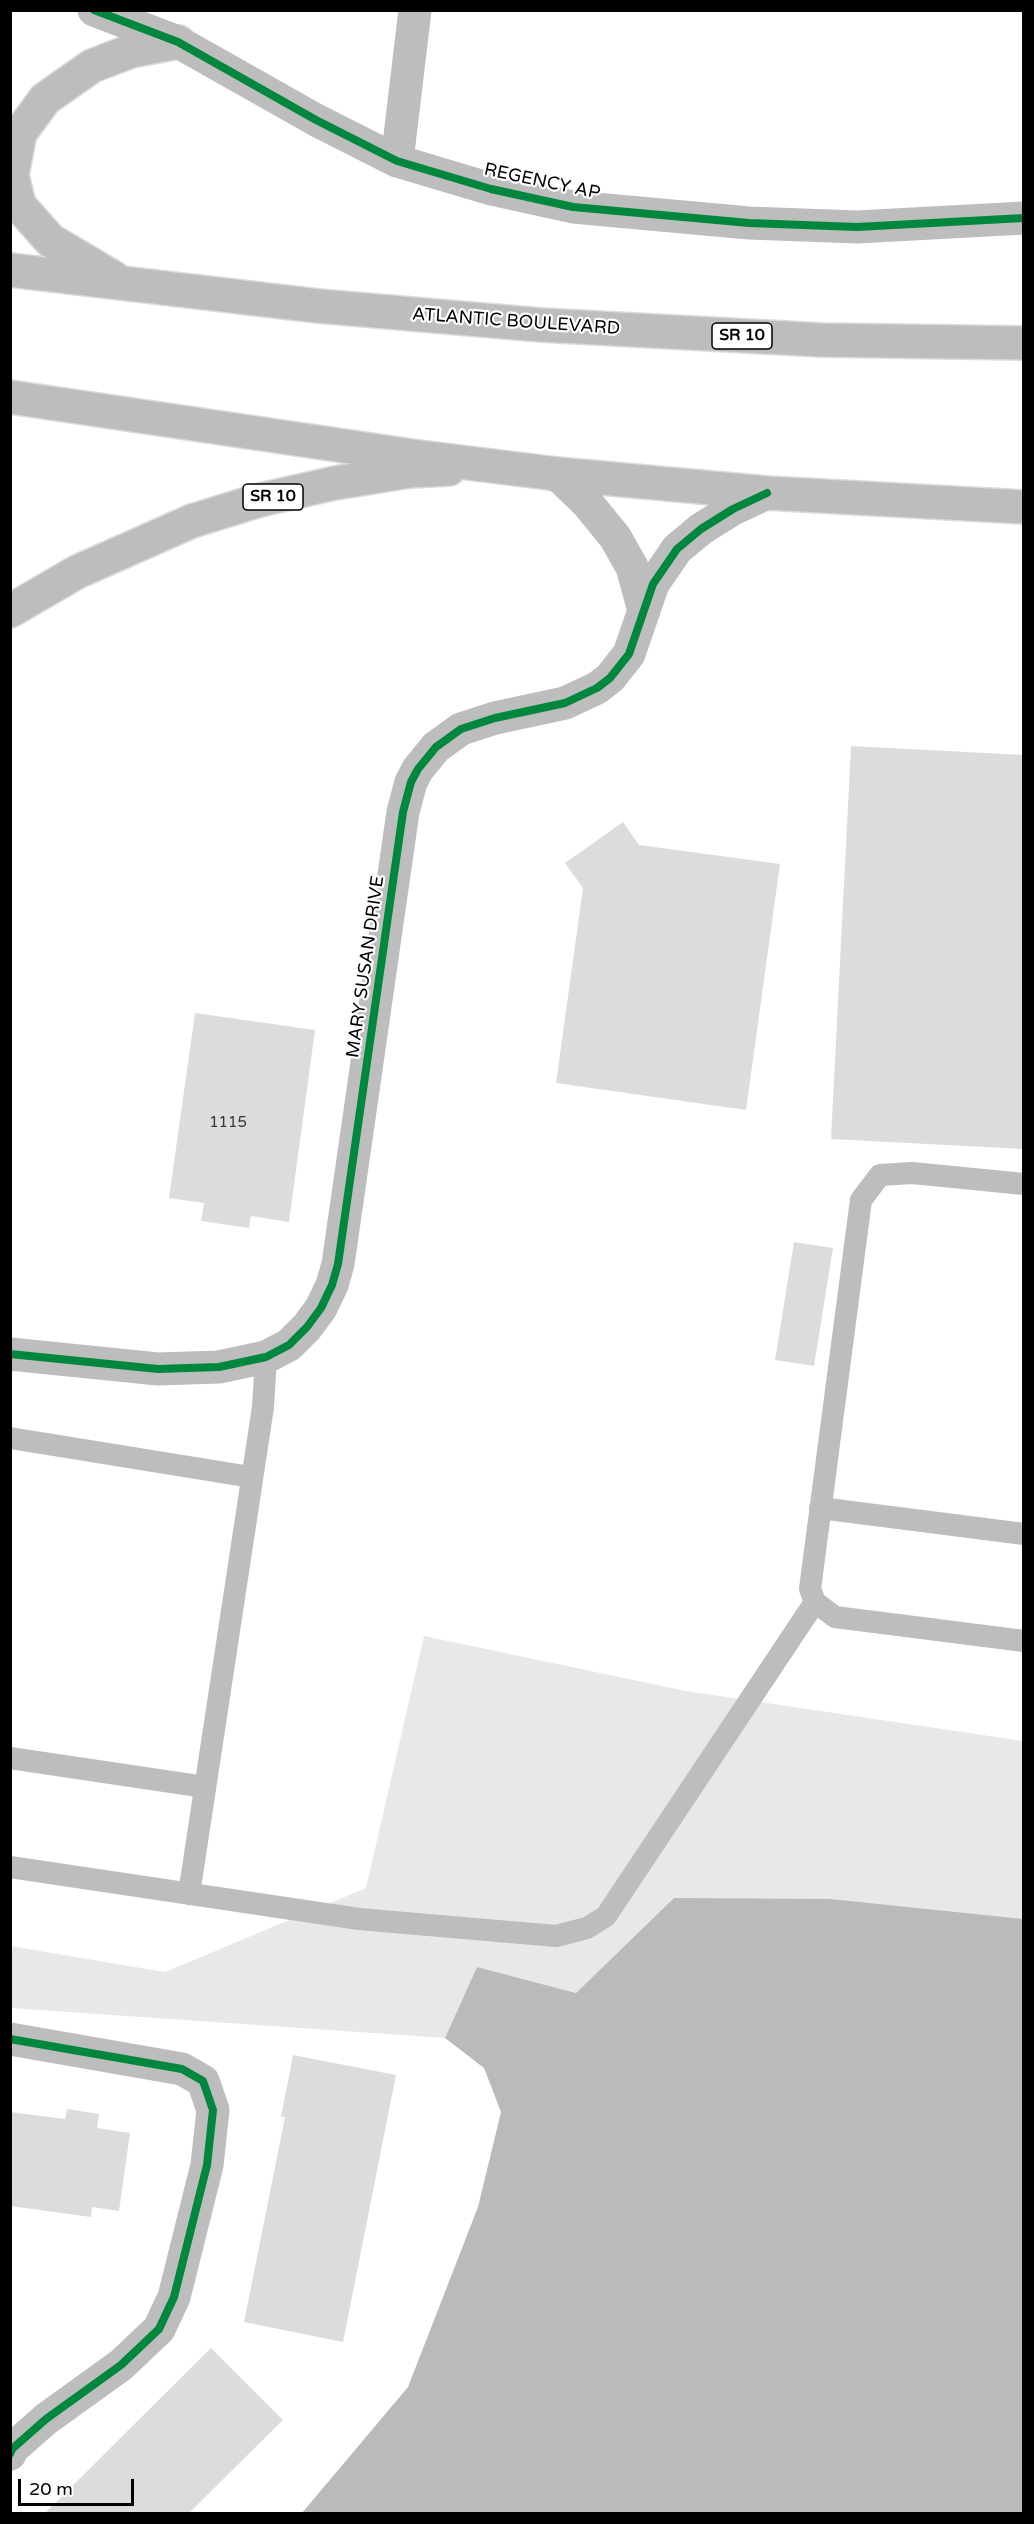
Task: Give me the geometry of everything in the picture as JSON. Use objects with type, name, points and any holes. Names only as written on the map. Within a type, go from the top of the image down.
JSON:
[{"type":"main road","name":"REGENCY AP","points":[[94,10],[178,42],[315,120],[397,161],[491,189],[573,207],[749,223],[857,227],[1023,218]]},
{"type":"main road","points":[[397,161],[415,10]]},
{"type":"main road","points":[[123,284],[50,240],[19,205],[12,175],[20,133],[45,99],[92,66],[131,51],[178,42]]},
{"type":"main road","name":"ATLANTIC BOULEVARD","points":[[10,270],[318,306],[542,325],[822,339],[1023,344]]},
{"type":"main road","points":[[10,396],[419,457],[557,474],[588,504],[615,537],[632,567],[644,611]]},
{"type":"main road","name":"SR 10","points":[[10,611],[76,572],[192,521],[294,491],[410,471],[470,468],[766,493],[1023,507]]},
{"type":"main road","name":"MARY SUSAN DRIVE","points":[[10,1354],[190,1370],[243,1364],[266,1356],[289,1345],[307,1327],[321,1308],[332,1285],[338,1264],[403,812],[409,789],[418,769],[436,747],[461,729],[495,718],[566,703],[597,688],[610,678],[629,654],[659,571],[676,549],[701,529],[733,509],[766,493]]},
{"type":"main road","points":[[10,2039],[182,2069],[203,2081],[213,2110],[207,2165],[174,2297],[159,2329],[121,2365],[46,2419],[11,2451]]},
{"type":"lane","points":[[1023,1184],[912,1173],[880,1175],[861,1200],[810,1589],[815,1602],[835,1617],[1023,1641]]},
{"type":"lane","points":[[189,1894],[263,1407],[266,1356]]},
{"type":"lane","points":[[10,1438],[251,1477]]},
{"type":"lane","points":[[820,1508],[1023,1534]]},
{"type":"lane","points":[[10,1867],[370,1920],[556,1936],[587,1928],[606,1916],[815,1602]]},
{"type":"lane","points":[[10,1758],[205,1787]]},
{"type":"shaded area","points":[[424,1636],[686,1691],[1023,1741],[1023,1919],[674,1898],[576,1993],[477,1967],[445,2038],[11,2008],[10,1946],[165,1972],[366,1888]]},
{"type":"shaded area","points":[[674,1898],[830,1899],[1023,1919],[1023,2513],[302,2513],[408,2387],[478,2207],[501,2112],[484,2068],[445,2038],[477,1967],[576,1993]]},
{"type":"building","points":[[851,746],[1024,755],[1024,1149],[831,1139]]},
{"type":"building","points":[[623,822],[639,845],[780,864],[746,1110],[556,1083],[583,888],[565,863]]},
{"type":"building","points":[[195,1013],[315,1030],[289,1222],[251,1216],[249,1228],[201,1221],[204,1203],[169,1198]]},
{"type":"building","points":[[794,1242],[833,1248],[814,1366],[775,1360]]},
{"type":"building","points":[[293,2055],[396,2075],[343,2342],[244,2322],[285,2117],[281,2117]]},
{"type":"building","points":[[67,2109],[99,2114],[97,2128],[130,2133],[119,2211],[92,2207],[91,2217],[10,2206],[10,2112],[65,2119]]},
{"type":"building","points":[[211,2348],[283,2420],[188,2514],[44,2514]]},
{"type":"cycle path","points":[[94,10],[178,42],[316,120],[397,161],[491,189],[573,207],[749,223],[857,227],[1024,218]]},
{"type":"cycle path","points":[[10,1354],[158,1369],[219,1367],[266,1357],[289,1345],[307,1327],[321,1308],[332,1285],[338,1264],[403,812],[411,782],[418,769],[436,747],[461,729],[495,718],[565,703],[597,688],[610,678],[629,654],[653,584],[677,549],[701,529],[733,509],[767,493]]},
{"type":"cycle path","points":[[10,2039],[182,2069],[203,2081],[213,2110],[207,2165],[174,2297],[159,2329],[121,2365],[46,2419],[12,2449],[10,2454]]}]
